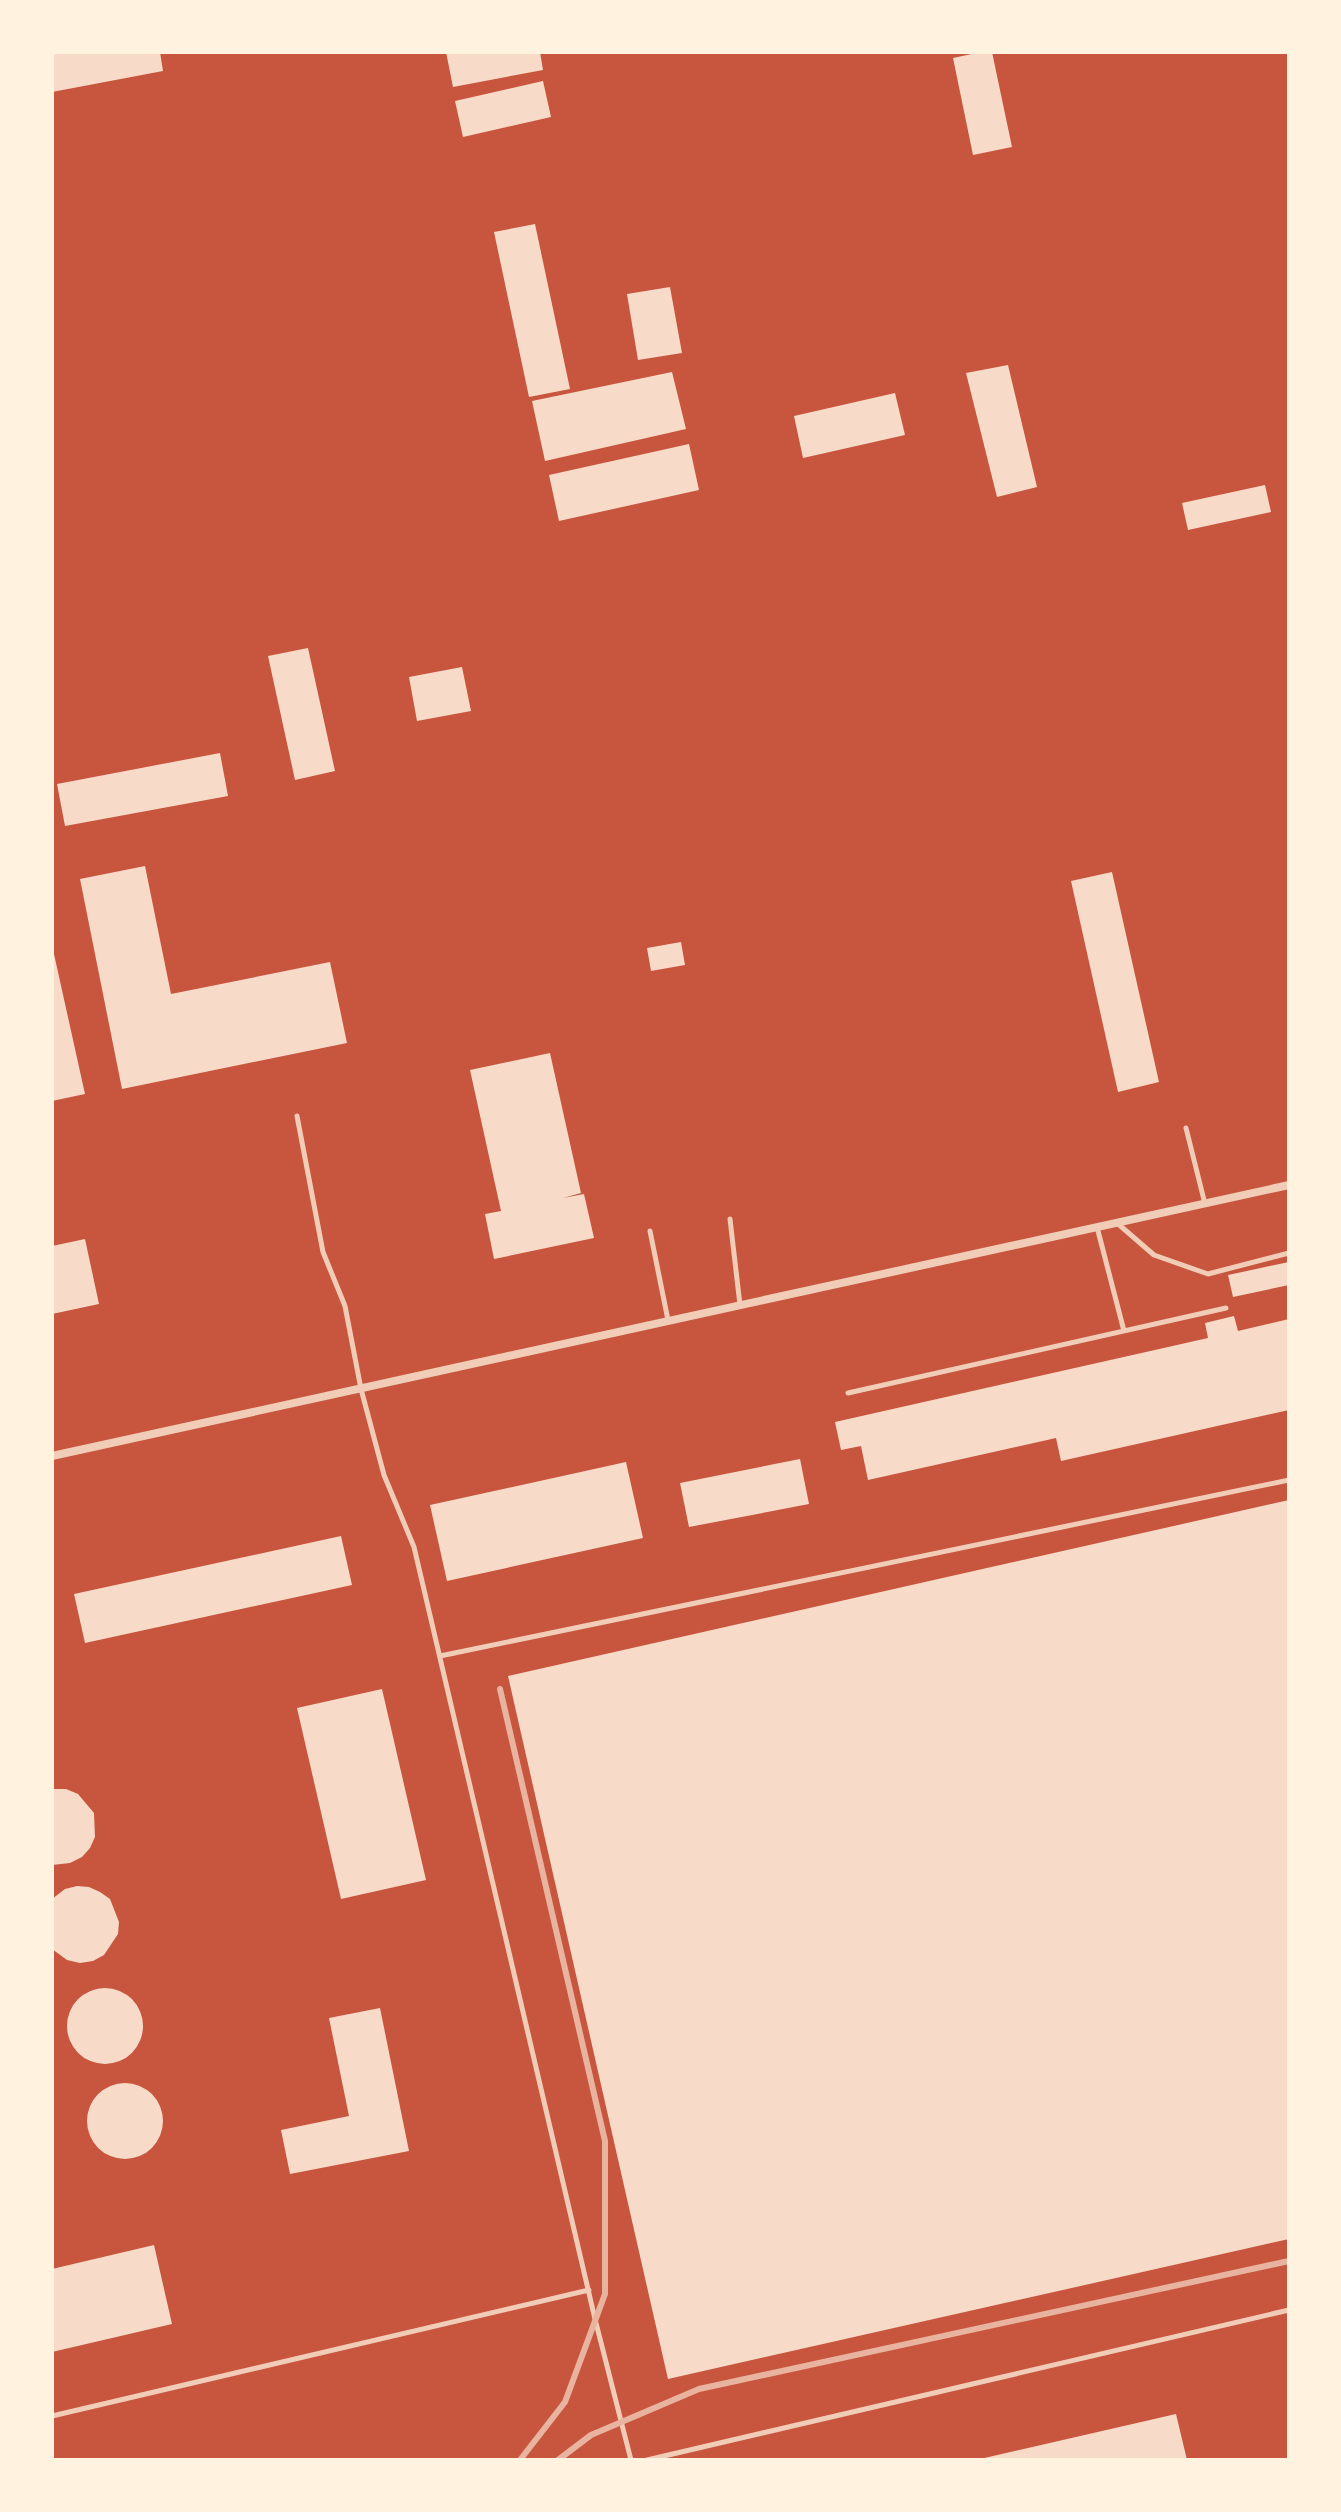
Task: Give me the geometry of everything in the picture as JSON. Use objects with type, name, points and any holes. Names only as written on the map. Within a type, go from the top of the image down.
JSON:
[{"type":"street","points":[[52,1456],[1289,1185]]},
{"type":"lane","points":[[297,1116],[323,1252],[345,1306],[361,1389],[384,1475],[414,1547],[631,2460]]},
{"type":"lane","points":[[1186,1128],[1205,1204]]},
{"type":"lane","points":[[730,1219],[740,1306]]},
{"type":"lane","points":[[1117,1223],[1154,1255],[1208,1274],[1289,1253]]},
{"type":"lane","points":[[1097,1227],[1124,1331]]},
{"type":"lane","points":[[650,1231],[668,1321]]},
{"type":"lane","points":[[848,1393],[1226,1308]]},
{"type":"lane","points":[[440,1656],[1289,1480]]},
{"type":"lane","points":[[52,2416],[589,2290]]},
{"type":"lane","points":[[647,2460],[1289,2310]]},
{"type":"building","points":[[52,52],[160,52],[163,71],[52,92]]},
{"type":"building","points":[[446,52],[540,52],[543,70],[453,87]]},
{"type":"building","points":[[992,52],[1012,147],[973,155],[953,58]]},
{"type":"building","points":[[543,81],[551,117],[463,137],[455,101]]},
{"type":"building","points":[[535,224],[570,389],[529,397],[494,232]]},
{"type":"building","points":[[670,287],[682,353],[638,360],[627,294]]},
{"type":"building","points":[[1008,365],[1037,487],[997,497],[966,373]]},
{"type":"building","points":[[672,372],[686,429],[545,461],[532,401]]},
{"type":"building","points":[[895,393],[905,435],[803,458],[794,416]]},
{"type":"building","points":[[689,444],[699,490],[559,521],[549,475]]},
{"type":"building","points":[[1265,485],[1271,512],[1188,530],[1182,503]]},
{"type":"building","points":[[308,648],[335,771],[295,780],[268,656]]},
{"type":"building","points":[[462,667],[471,711],[417,721],[409,677]]},
{"type":"building","points":[[220,753],[228,796],[65,826],[57,784]]},
{"type":"building","points":[[145,866],[171,994],[330,962],[347,1043],[122,1089],[80,879]]},
{"type":"building","points":[[1112,872],[1159,1082],[1118,1092],[1071,881]]},
{"type":"building","points":[[681,942],[685,965],[651,971],[647,948]]},
{"type":"building","points":[[52,945],[85,1094],[52,1101]]},
{"type":"building","points":[[550,1053],[581,1193],[563,1198],[584,1194],[594,1238],[494,1259],[485,1214],[501,1211],[470,1070]]},
{"type":"building","points":[[85,1239],[99,1304],[52,1314],[52,1246]]},
{"type":"building","points":[[1289,1262],[1289,1285],[1233,1297],[1228,1275]]},
{"type":"building","points":[[1234,1316],[1238,1331],[1289,1319],[1289,1410],[1061,1461],[1056,1438],[868,1480],[861,1446],[841,1450],[835,1422],[1208,1338],[1205,1323]]},
{"type":"building","points":[[800,1459],[809,1504],[689,1527],[680,1483]]},
{"type":"building","points":[[626,1462],[643,1538],[447,1581],[430,1505]]},
{"type":"building","points":[[1289,1500],[1289,2239],[668,2379],[508,1676]]},
{"type":"building","points":[[341,1536],[352,1585],[85,1643],[74,1594]]},
{"type":"building","points":[[382,1689],[426,1880],[341,1899],[297,1708]]},
{"type":"building","points":[[52,1789],[66,1789],[78,1794],[94,1813],[95,1837],[90,1848],[70,1863],[52,1865]]},
{"type":"building","points":[[89,1887],[110,1899],[119,1922],[118,1934],[104,1955],[80,1963],[67,1960],[52,1949],[52,1899],[65,1889]]},
{"type":"building","points":[[105,1988],[120,1991],[132,1999],[140,2011],[143,2026],[140,2041],[132,2053],[120,2061],[105,2064],[90,2061],[78,2053],[70,2041],[67,2026],[70,2011],[78,1999],[90,1991]]},
{"type":"building","points":[[380,2008],[409,2151],[290,2174],[281,2130],[349,2116],[329,2018]]},
{"type":"building","points":[[125,2083],[140,2086],[152,2094],[160,2106],[163,2121],[160,2136],[152,2148],[140,2156],[125,2159],[110,2156],[98,2148],[90,2136],[87,2121],[90,2106],[98,2094],[110,2086]]},
{"type":"building","points":[[154,2245],[172,2324],[52,2352],[52,2269]]},
{"type":"building","points":[[1176,2414],[1187,2460],[980,2460],[980,2459]]},
{"type":"railway","points":[[500,1689],[605,2141],[605,2294],[565,2402],[520,2460]]},
{"type":"railway","points":[[558,2460],[591,2435],[699,2389],[1289,2261]]}]
